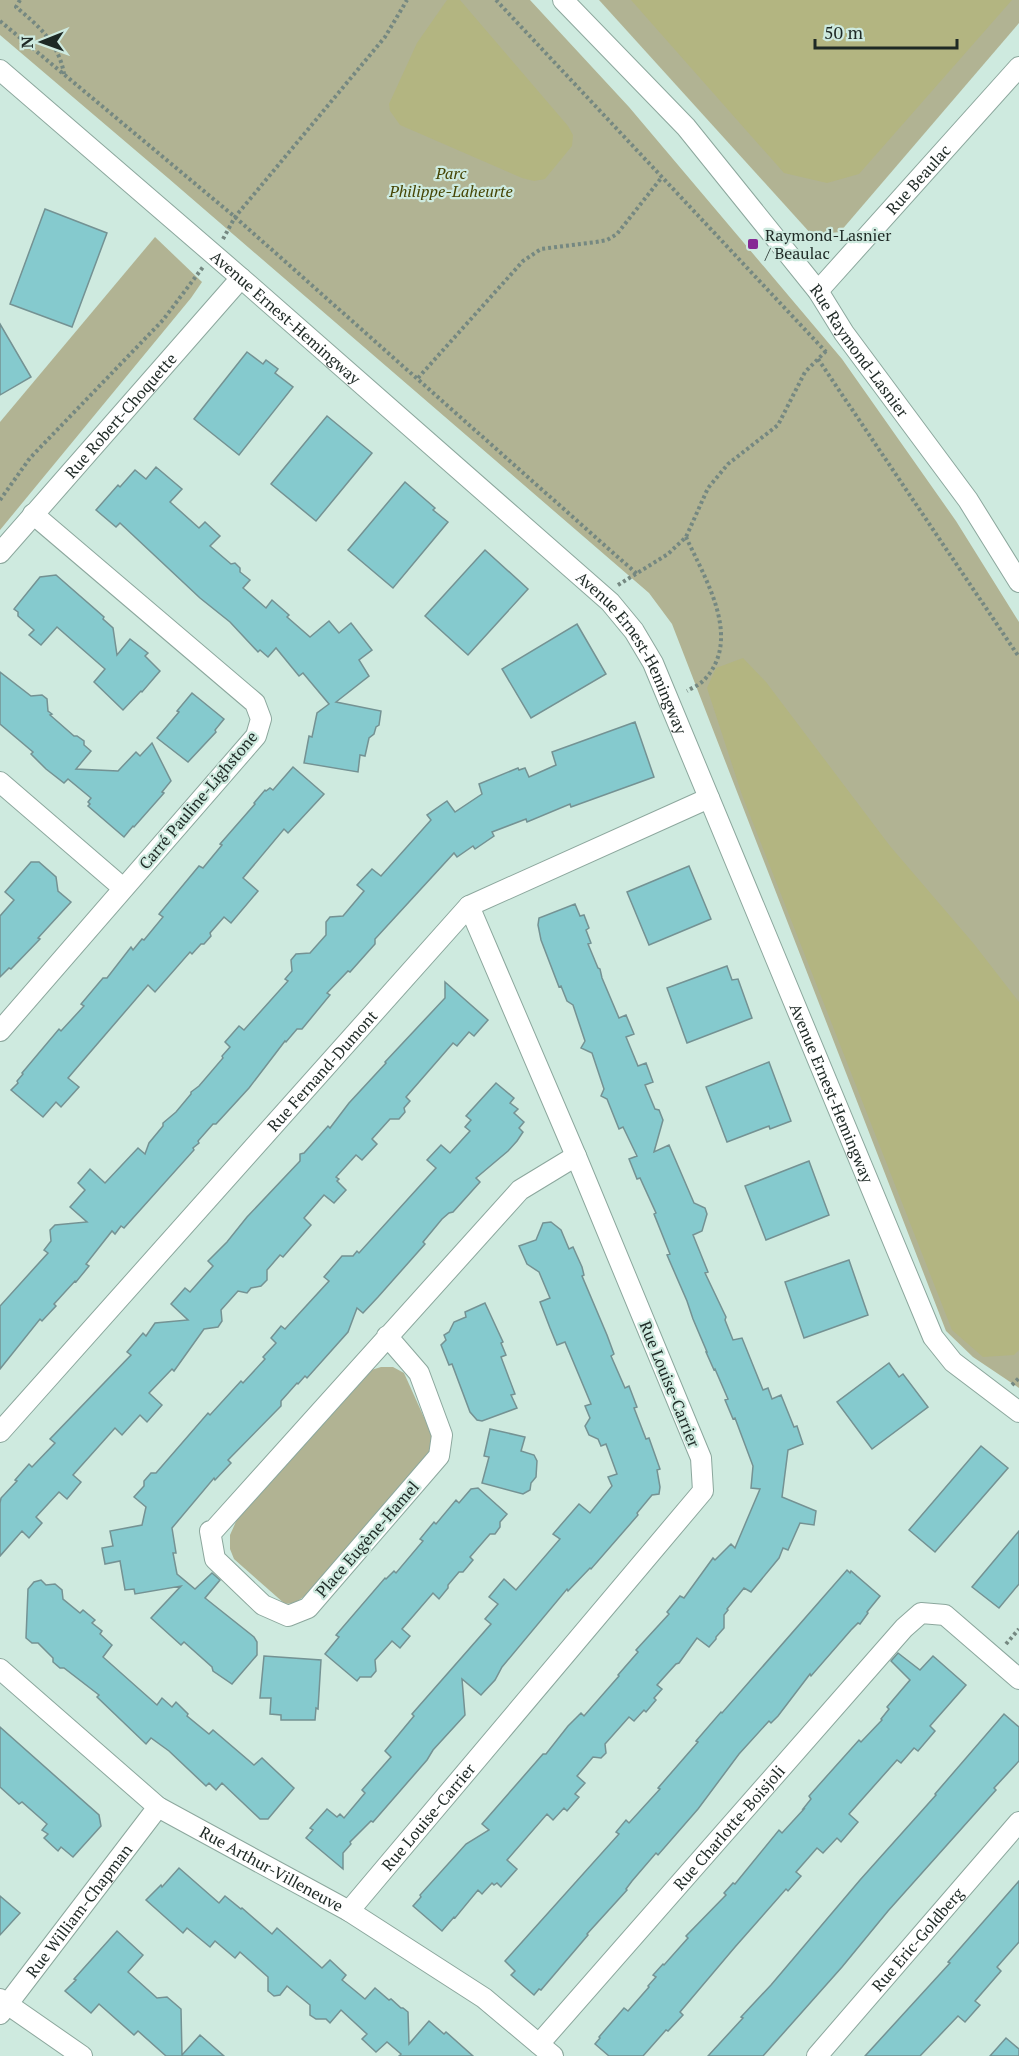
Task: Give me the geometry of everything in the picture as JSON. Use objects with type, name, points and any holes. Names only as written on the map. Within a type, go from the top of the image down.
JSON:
[{"type":"street","name":"Rue Raymond-Lasnier","points":[[563,0],[686,127],[818,291],[844,333],[968,500],[1019,582]]},
{"type":"street","name":"Rue Beaulac","points":[[818,291],[1019,67]]},
{"type":"street","name":"Avenue Ernest-Hemingway","points":[[0,70],[610,602],[634,631],[653,663],[933,1337],[953,1362],[1019,1413]]},
{"type":"street","name":"Rue Robert-Choquette","points":[[0,553],[241,278]]},
{"type":"street","name":"Carré Pauline-Lighstone","points":[[0,1030],[256,736],[261,719],[255,703],[33,514]]},
{"type":"street","points":[[0,782],[123,888]]},
{"type":"street","name":"Rue Fernand-Dumont","points":[[0,1432],[469,906],[709,798]]},
{"type":"street","name":"Rue Louise-Carrier","points":[[348,1911],[703,1491],[701,1458],[469,906]]},
{"type":"street","name":"Place Eugène-Hamel","points":[[387,1336],[419,1373],[442,1435],[439,1456],[308,1608],[288,1616],[263,1605],[215,1559],[210,1530],[213,1531],[387,1336],[520,1190],[576,1156]]},
{"type":"street","name":"Rue Charlotte-Boisjoli","points":[[546,2050],[897,1637],[921,1613],[945,1615],[1019,1679]]},
{"type":"street","name":"Rue Arthur-Villeneuve","points":[[0,1670],[158,1807],[348,1911],[484,1998],[546,2050]]},
{"type":"street","name":"Rue William-Chapman","points":[[2,2006],[158,1807]]},
{"type":"street","name":"Rue Eric-Goldberg","points":[[817,2056],[1019,1822]]},
{"type":"street","points":[[2,2006],[82,2056]]},
{"type":"path","points":[[20,0],[16,7],[33,21],[55,45],[62,61],[64,75]]},
{"type":"path","points":[[221,243],[235,217],[385,38],[407,0]]},
{"type":"path","points":[[496,0],[826,351]]},
{"type":"path","points":[[0,21],[235,217],[637,574]]},
{"type":"path","points":[[418,378],[523,261],[541,249],[607,240],[617,234],[662,177]]},
{"type":"path","points":[[0,500],[30,458],[163,320],[199,273]]},
{"type":"path","points":[[610,602],[619,584],[668,554],[686,537],[708,488],[728,464],[778,425],[805,372],[844,333]]},
{"type":"path","points":[[818,359],[1019,657]]},
{"type":"path","points":[[686,537],[714,597],[720,617],[721,636],[717,660],[702,681],[687,691]]},
{"type":"path","points":[[1008,1642],[1019,1629]]},
{"type":"green space","name":"Parc Philippe-Laheurte","points":[[0,0],[530,0],[629,107],[842,359],[956,521],[1019,622],[1019,1388],[973,1357],[946,1331],[672,624],[649,593],[0,35]]},
{"type":"green space","points":[[447,0],[460,0],[568,126],[573,135],[572,146],[545,179],[534,181],[522,178],[400,125],[390,111],[389,104],[417,43]]},
{"type":"green space","points":[[599,0],[1019,0],[1019,23],[840,232],[812,235]]},
{"type":"green space","points":[[631,0],[1012,0],[859,174],[827,183],[784,173]]},
{"type":"green space","points":[[155,237],[202,282],[0,530],[0,422]]},
{"type":"green space","points":[[743,658],[766,682],[890,846],[974,944],[1019,1002],[1019,1350],[1014,1355],[983,1357],[952,1330],[742,795],[707,688],[716,668]]},
{"type":"green space","points":[[381,1367],[393,1367],[404,1373],[431,1433],[429,1453],[306,1595],[295,1603],[285,1604],[234,1559],[230,1549],[230,1535],[238,1517],[368,1371]]},
{"type":"building","points":[[45,209],[107,233],[72,327],[10,304]]},
{"type":"building","points":[[0,324],[31,377],[0,395]]},
{"type":"building","points":[[247,352],[263,364],[266,360],[278,369],[275,373],[293,387],[239,455],[194,419]]},
{"type":"building","points":[[327,416],[372,453],[316,521],[271,484]]},
{"type":"building","points":[[156,467],[182,489],[170,502],[199,528],[205,522],[220,536],[210,546],[231,564],[235,563],[240,568],[240,572],[250,580],[243,588],[266,608],[272,600],[310,637],[329,621],[339,633],[351,623],[372,650],[359,660],[369,676],[336,702],[381,711],[379,725],[369,738],[365,756],[360,755],[358,772],[304,763],[309,736],[312,737],[317,713],[329,704],[303,673],[299,676],[276,648],[268,657],[260,650],[258,652],[230,622],[200,598],[120,523],[116,527],[96,510],[135,470],[146,479]]},
{"type":"building","points":[[405,482],[448,522],[393,588],[348,550]]},
{"type":"building","points":[[485,550],[528,589],[468,655],[425,616]]},
{"type":"building","points":[[56,575],[104,617],[103,619],[113,628],[117,655],[130,639],[148,653],[145,656],[160,671],[123,710],[94,682],[105,669],[57,627],[41,645],[29,635],[34,630],[18,616],[18,612],[14,609],[40,577]]},
{"type":"building","points":[[577,624],[606,674],[531,718],[502,669]]},
{"type":"building","points":[[0,672],[31,696],[42,695],[47,699],[48,711],[52,714],[50,715],[74,736],[84,741],[84,745],[91,751],[76,769],[118,771],[136,752],[140,756],[152,743],[171,781],[162,792],[164,793],[124,837],[88,806],[91,798],[68,779],[64,783],[46,769],[31,754],[33,752],[0,724]]},
{"type":"building","points":[[192,693],[224,719],[215,730],[216,732],[188,762],[157,738]]},
{"type":"building","points":[[635,722],[654,777],[571,807],[570,804],[527,822],[526,819],[492,832],[494,836],[475,849],[473,846],[457,857],[454,853],[375,939],[375,944],[350,972],[348,971],[327,993],[330,995],[302,1029],[297,1029],[285,1041],[249,1088],[216,1124],[213,1124],[198,1141],[194,1150],[124,1228],[121,1226],[115,1234],[112,1231],[86,1264],[89,1266],[54,1304],[56,1306],[42,1321],[40,1319],[0,1369],[0,1306],[48,1253],[44,1250],[51,1241],[50,1230],[55,1225],[87,1222],[70,1207],[85,1190],[78,1183],[90,1169],[105,1183],[138,1148],[145,1154],[149,1143],[163,1123],[176,1112],[191,1092],[223,1058],[222,1056],[230,1047],[225,1042],[239,1026],[244,1030],[288,981],[285,979],[292,971],[291,960],[296,954],[310,953],[326,935],[326,922],[330,917],[343,916],[364,891],[357,885],[372,869],[381,876],[431,820],[427,815],[447,801],[455,812],[482,794],[479,784],[518,768],[519,770],[525,768],[529,777],[556,765],[552,752]]},
{"type":"building","points":[[293,767],[324,794],[288,833],[284,829],[243,878],[258,891],[231,923],[224,917],[204,944],[201,944],[192,954],[190,952],[155,992],[148,985],[68,1078],[79,1087],[61,1107],[56,1102],[43,1117],[11,1090],[18,1083],[22,1073],[59,1029],[61,1031],[84,1006],[81,1004],[103,978],[107,978],[131,947],[133,950],[142,939],[144,940],[163,917],[159,914],[199,866],[203,868],[265,790],[270,788],[273,790]]},
{"type":"building","points":[[31,862],[39,862],[56,877],[58,891],[71,902],[38,938],[40,939],[0,977],[0,916],[14,900],[5,892]]},
{"type":"building","points":[[689,866],[711,919],[649,945],[627,892]]},
{"type":"building","points":[[575,904],[580,916],[584,915],[589,928],[586,930],[591,943],[588,944],[619,1018],[626,1015],[634,1034],[626,1037],[638,1066],[646,1063],[653,1082],[645,1085],[655,1109],[659,1110],[663,1120],[654,1152],[669,1145],[694,1203],[705,1208],[707,1214],[702,1231],[693,1235],[708,1272],[705,1273],[726,1317],[725,1320],[733,1340],[742,1338],[763,1390],[768,1388],[772,1399],[781,1395],[794,1427],[797,1426],[803,1444],[788,1450],[782,1497],[816,1511],[814,1525],[800,1523],[788,1550],[783,1548],[779,1558],[751,1592],[744,1588],[727,1609],[724,1615],[724,1628],[709,1647],[697,1638],[679,1663],[657,1685],[662,1689],[646,1712],[644,1710],[634,1721],[629,1717],[605,1744],[606,1753],[601,1758],[593,1757],[577,1776],[585,1783],[575,1794],[579,1797],[567,1811],[564,1808],[553,1820],[547,1814],[507,1860],[517,1869],[501,1887],[497,1883],[494,1885],[492,1883],[482,1894],[478,1890],[442,1931],[413,1906],[421,1897],[420,1895],[466,1844],[489,1830],[482,1824],[543,1754],[546,1754],[568,1726],[581,1713],[584,1716],[619,1676],[638,1652],[636,1650],[669,1614],[667,1612],[680,1596],[684,1598],[713,1558],[715,1560],[731,1544],[735,1548],[760,1489],[751,1488],[753,1466],[735,1418],[733,1419],[725,1400],[728,1399],[706,1352],[667,1255],[670,1254],[654,1214],[656,1213],[629,1159],[637,1156],[623,1127],[619,1129],[607,1099],[601,1096],[604,1089],[592,1053],[581,1048],[585,1041],[573,1005],[567,1001],[561,986],[559,987],[541,940],[539,918]]},
{"type":"building","points":[[727,966],[732,980],[738,979],[752,1018],[687,1043],[667,988]]},
{"type":"building","points":[[445,982],[488,1020],[474,1036],[469,1032],[457,1046],[453,1043],[406,1097],[410,1101],[399,1119],[390,1119],[372,1139],[377,1144],[362,1160],[356,1155],[336,1177],[346,1190],[334,1203],[324,1195],[304,1218],[311,1225],[283,1257],[280,1255],[267,1270],[267,1280],[261,1286],[251,1288],[247,1293],[238,1291],[221,1310],[222,1321],[218,1327],[204,1329],[174,1371],[172,1369],[149,1393],[162,1405],[147,1422],[140,1415],[122,1435],[115,1428],[73,1475],[81,1482],[67,1499],[59,1492],[36,1517],[42,1523],[29,1538],[22,1531],[0,1556],[1,1498],[29,1464],[32,1467],[55,1443],[50,1439],[131,1355],[127,1352],[143,1333],[146,1336],[155,1323],[188,1320],[171,1304],[185,1288],[190,1292],[213,1266],[208,1261],[300,1161],[300,1154],[304,1153],[328,1126],[330,1128],[385,1062],[445,998]]},
{"type":"building","points":[[769,1062],[791,1121],[770,1129],[769,1126],[727,1142],[706,1087]]},
{"type":"building","points":[[496,1083],[514,1098],[510,1103],[518,1109],[514,1113],[524,1122],[519,1128],[523,1132],[517,1141],[476,1178],[480,1182],[453,1212],[442,1219],[423,1242],[425,1244],[363,1313],[357,1308],[348,1332],[307,1378],[305,1376],[297,1383],[281,1401],[281,1406],[228,1460],[231,1463],[215,1480],[214,1478],[172,1528],[177,1574],[195,1589],[212,1573],[220,1580],[205,1598],[254,1637],[257,1642],[257,1655],[232,1684],[213,1671],[212,1667],[184,1642],[181,1645],[151,1618],[181,1586],[135,1594],[134,1589],[125,1590],[120,1561],[105,1564],[102,1548],[113,1546],[110,1531],[142,1525],[146,1507],[134,1497],[144,1486],[144,1481],[151,1473],[156,1473],[208,1413],[210,1415],[265,1359],[263,1357],[276,1343],[271,1338],[281,1326],[285,1329],[329,1281],[324,1277],[342,1256],[353,1256],[357,1251],[359,1253],[436,1168],[427,1160],[441,1145],[450,1153],[470,1131],[465,1127],[471,1120],[466,1116]]},
{"type":"building","points":[[809,1161],[829,1215],[766,1240],[745,1186]]},
{"type":"building","points":[[551,1222],[561,1230],[569,1249],[573,1247],[582,1267],[584,1275],[582,1276],[614,1354],[611,1356],[625,1388],[629,1386],[637,1407],[634,1408],[646,1439],[649,1438],[660,1469],[657,1470],[659,1494],[652,1495],[637,1513],[638,1515],[591,1569],[568,1591],[567,1589],[481,1695],[462,1679],[465,1715],[373,1822],[371,1821],[350,1842],[351,1844],[343,1853],[343,1869],[306,1838],[313,1830],[310,1828],[327,1809],[337,1817],[340,1814],[344,1818],[365,1793],[362,1790],[391,1757],[385,1751],[414,1716],[412,1714],[491,1624],[485,1619],[498,1604],[489,1597],[504,1579],[516,1590],[560,1539],[553,1534],[579,1504],[590,1513],[612,1486],[608,1477],[617,1474],[606,1444],[601,1446],[598,1439],[589,1435],[585,1426],[590,1418],[585,1406],[591,1404],[565,1342],[557,1345],[550,1328],[540,1302],[550,1298],[539,1272],[527,1264],[519,1246],[536,1240],[543,1223]]},
{"type":"building","points":[[849,1260],[868,1315],[804,1338],[785,1282]]},
{"type":"building","points":[[485,1303],[503,1342],[501,1343],[506,1355],[501,1357],[515,1394],[511,1395],[517,1408],[482,1421],[477,1420],[470,1412],[452,1364],[449,1365],[441,1345],[446,1340],[444,1335],[449,1332],[454,1322],[466,1317],[465,1312]]},
{"type":"building","points":[[889,1363],[899,1377],[903,1374],[928,1407],[872,1449],[837,1402]]},
{"type":"building","points":[[490,1429],[525,1437],[521,1451],[534,1455],[537,1461],[536,1477],[531,1483],[530,1490],[523,1494],[482,1483],[489,1457],[484,1456]]},
{"type":"building","points":[[981,1446],[1008,1468],[935,1552],[909,1530]]},
{"type":"building","points":[[478,1488],[507,1514],[500,1522],[500,1527],[495,1534],[490,1534],[470,1557],[473,1560],[463,1572],[459,1572],[439,1599],[433,1593],[402,1629],[410,1636],[400,1648],[392,1641],[375,1660],[376,1671],[371,1677],[360,1677],[357,1681],[325,1654],[339,1637],[336,1635],[385,1578],[394,1571],[396,1573],[423,1541],[420,1539],[434,1522],[436,1524],[456,1500],[459,1503],[471,1489]]},
{"type":"building","points":[[1019,1531],[1019,1584],[999,1608],[972,1587]]},
{"type":"building","points":[[847,1570],[880,1596],[860,1624],[858,1623],[851,1630],[811,1676],[810,1674],[778,1716],[771,1723],[769,1721],[739,1754],[698,1809],[658,1855],[656,1853],[627,1890],[541,1990],[539,1989],[534,1995],[511,1975],[515,1971],[505,1961],[619,1834],[616,1832],[626,1820],[629,1823],[660,1789],[658,1788],[698,1742],[696,1741]]},
{"type":"building","points":[[41,1580],[46,1585],[55,1584],[62,1590],[63,1599],[80,1613],[83,1610],[95,1620],[92,1623],[102,1631],[100,1634],[112,1645],[103,1657],[157,1705],[162,1698],[172,1707],[176,1702],[188,1714],[187,1716],[209,1734],[213,1730],[254,1765],[262,1758],[294,1788],[268,1819],[260,1819],[222,1783],[216,1790],[209,1783],[206,1786],[169,1751],[151,1738],[146,1744],[97,1697],[99,1695],[64,1668],[60,1668],[38,1643],[32,1643],[26,1638],[28,1589],[34,1582]]},
{"type":"building","points":[[898,1653],[920,1670],[933,1656],[966,1685],[930,1726],[935,1731],[918,1751],[914,1748],[901,1763],[897,1760],[849,1814],[858,1822],[841,1842],[837,1838],[823,1853],[817,1848],[796,1872],[801,1876],[788,1891],[786,1889],[735,1947],[680,2012],[683,2015],[643,2056],[609,2056],[595,2044],[599,2037],[624,2008],[628,2011],[656,1977],[653,1975],[688,1938],[686,1936],[726,1895],[724,1893],[733,1883],[735,1884],[779,1830],[782,1833],[804,1809],[811,1799],[809,1796],[859,1740],[861,1742],[882,1720],[889,1709],[887,1707],[910,1680],[891,1661]]},
{"type":"building","points":[[264,1656],[321,1660],[318,1709],[316,1708],[315,1720],[281,1720],[281,1715],[270,1714],[271,1698],[260,1698]]},
{"type":"building","points":[[1004,1714],[1019,1727],[1019,1761],[994,1788],[996,1790],[763,2056],[708,2056],[743,2018],[741,2017]]},
{"type":"building","points":[[0,1727],[99,1815],[101,1826],[73,1857],[61,1847],[58,1851],[44,1838],[48,1834],[42,1830],[47,1824],[22,1802],[19,1804],[0,1787]]},
{"type":"building","points":[[179,1868],[219,1903],[225,1896],[272,1934],[277,1928],[322,1968],[330,1960],[346,1975],[342,1980],[365,1999],[375,1988],[403,2008],[408,2012],[409,2044],[429,2021],[444,2034],[446,2032],[473,2056],[399,2056],[401,2054],[387,2042],[376,2052],[362,2039],[367,2034],[341,2010],[330,2023],[326,2019],[316,2019],[310,2015],[310,2005],[287,1986],[280,1995],[274,1996],[268,1991],[268,1977],[240,1952],[235,1958],[215,1941],[210,1947],[187,1928],[183,1933],[146,1900],[161,1885],[162,1887]]},
{"type":"building","points":[[1019,1881],[1019,1942],[997,1967],[1001,1971],[975,2001],[980,2005],[965,2022],[958,2016],[920,2056],[865,2056],[950,1963],[948,1962]]},
{"type":"building","points":[[0,1896],[20,1913],[0,1935]]},
{"type":"building","points":[[117,1931],[143,1955],[128,1972],[157,1998],[167,1997],[181,2009],[182,2055],[200,2035],[224,2056],[166,2056],[138,2031],[134,2035],[99,2004],[91,2013],[65,1991]]},
{"type":"building","points":[[1006,2038],[1019,2049],[1019,2056],[990,2056]]},
{"type":"place","name":"Raymond-Lasnier / Beaulac","points":[[753,244]]}]
